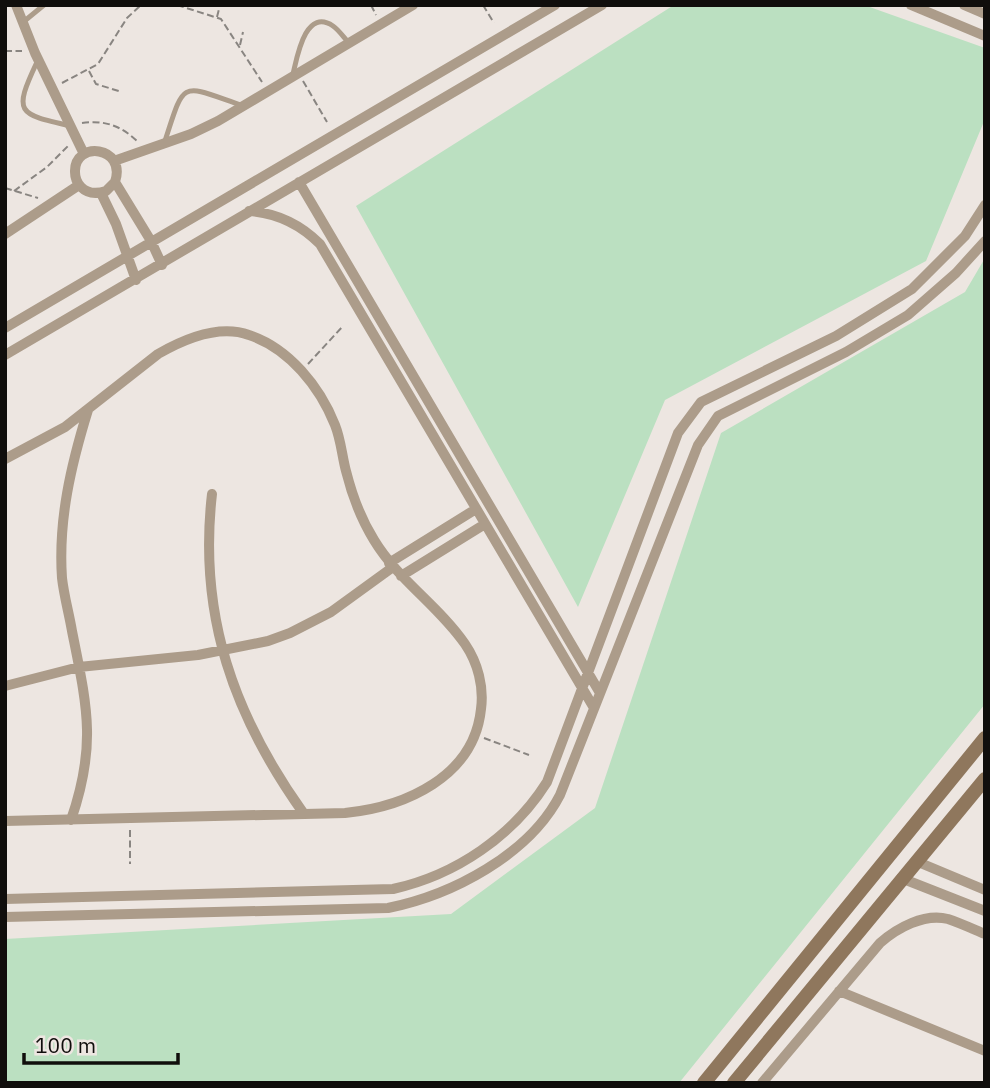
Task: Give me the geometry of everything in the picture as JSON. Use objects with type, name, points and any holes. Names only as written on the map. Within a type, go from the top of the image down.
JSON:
[{"type":"street","points":[[5,328],[555,5]]},
{"type":"street","points":[[5,355],[602,5]]},
{"type":"street","points":[[911,5],[985,36]]},
{"type":"street","points":[[964,5],[985,14]]},
{"type":"street","points":[[14,6],[84,154]]},
{"type":"street","points":[[114,161],[200,130],[408,7]]},
{"type":"street","points":[[103,152],[114,161],[117,172],[115,182],[106,191],[89,192],[79,185],[75,168],[84,154],[103,152]]},
{"type":"street","points":[[115,182],[151,241],[162,265]]},
{"type":"street","points":[[299,182],[600,693]]},
{"type":"street","points":[[5,234],[79,185]]},
{"type":"street","points":[[101,193],[128,254],[136,280]]},
{"type":"street","points":[[5,899],[377,891],[425,880],[454,866],[498,838],[530,807],[547,782],[678,433],[701,402],[836,336],[912,289],[965,236],[985,205]]},
{"type":"street","points":[[249,211],[268,213],[287,220],[305,230],[320,244],[594,708]]},
{"type":"street","points":[[5,917],[373,909],[402,905],[433,895],[508,855],[539,828],[560,795],[698,445],[718,416],[846,352],[908,314],[956,273],[985,241]]},
{"type":"street","points":[[5,458],[41,442],[88,410],[158,354],[192,337],[210,333],[248,334],[285,356],[302,371],[326,406],[335,426],[352,494],[362,518],[391,565],[455,632],[472,657],[478,671],[482,702],[476,735],[450,771],[410,798],[361,812],[5,821]]},
{"type":"street","points":[[71,820],[84,773],[88,735],[87,706],[62,580],[61,546],[69,477],[88,410]]},
{"type":"street","points":[[212,494],[208,536],[210,589],[223,651],[256,737],[304,814]]},
{"type":"street","points":[[5,686],[79,667],[223,651],[268,641],[311,623],[391,565],[476,509]]},
{"type":"street","points":[[401,576],[485,524]]},
{"type":"street","points":[[705,1083],[985,738]]},
{"type":"street","points":[[734,1083],[901,877],[918,862],[985,779]]},
{"type":"street","points":[[918,862],[985,890]]},
{"type":"street","points":[[880,868],[985,911]]},
{"type":"street","points":[[762,1083],[880,943],[893,932],[911,923],[946,919],[985,934]]},
{"type":"street","points":[[839,991],[985,1051]]},
{"type":"lane","points":[[22,23],[44,5]]},
{"type":"lane","points":[[295,75],[303,37],[307,29],[315,24],[324,22],[332,25],[349,43]]},
{"type":"lane","points":[[37,56],[21,94],[25,109],[36,119],[73,132]]},
{"type":"lane","points":[[164,144],[180,96],[187,91],[198,90],[243,107]]},
{"type":"path","points":[[52,88],[89,70],[102,60],[131,13],[141,5]]},
{"type":"path","points":[[177,5],[218,17],[223,21],[268,92]]},
{"type":"path","points":[[218,17],[220,5]]},
{"type":"path","points":[[483,5],[494,23]]},
{"type":"path","points":[[240,47],[243,32]]},
{"type":"path","points":[[5,51],[37,56]]},
{"type":"path","points":[[89,70],[96,84],[122,92]]},
{"type":"path","points":[[295,75],[327,122]]},
{"type":"path","points":[[14,191],[47,167],[82,122],[106,122],[128,132],[144,151]]},
{"type":"path","points":[[5,188],[52,203]]},
{"type":"path","points":[[302,371],[343,326]]},
{"type":"path","points":[[476,735],[528,755]]},
{"type":"path","points":[[130,818],[130,864]]},
{"type":"green space","points":[[674,5],[864,5],[985,48],[985,119],[926,261],[665,400],[578,607],[356,206]]},
{"type":"green space","points":[[985,258],[985,704],[679,1083],[5,1083],[5,939],[451,914],[595,808],[721,433],[965,292]]}]
